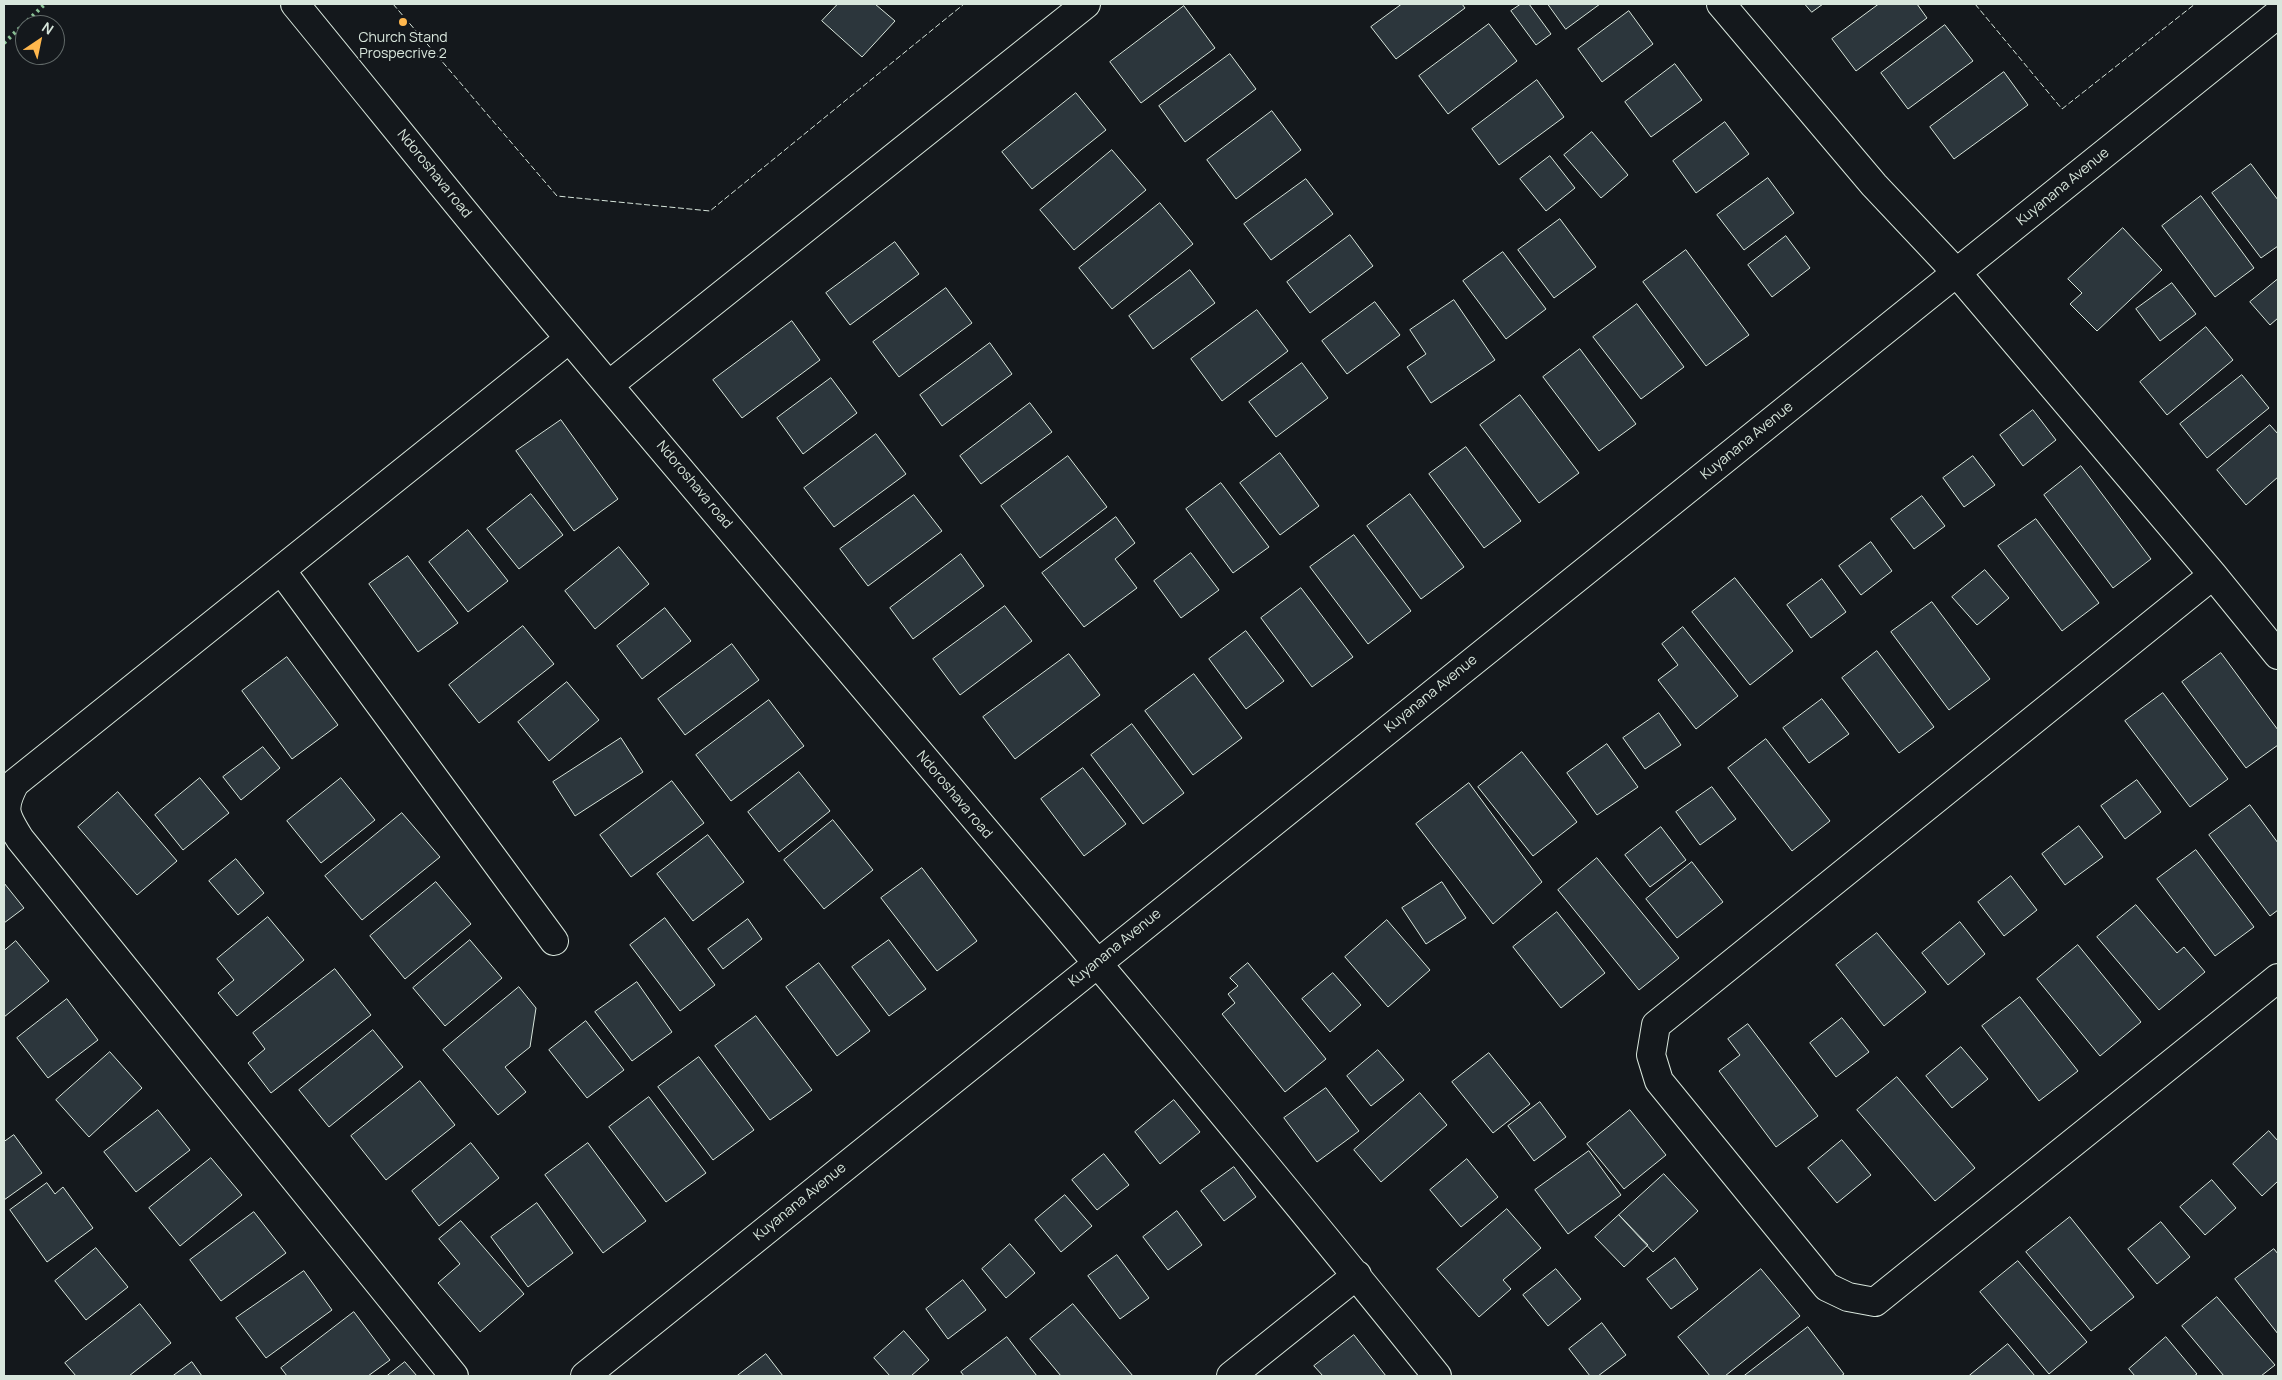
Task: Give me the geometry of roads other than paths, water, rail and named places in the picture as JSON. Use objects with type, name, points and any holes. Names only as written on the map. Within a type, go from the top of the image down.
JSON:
[{"type":"street","name":"Ndoroshava road","points":[[295,4],[569,339],[609,384],[1096,963],[1357,1275],[1438,1376]]},
{"type":"street","points":[[609,384],[1086,4]]},
{"type":"street","points":[[1721,4],[1874,184],[1956,272],[2213,575],[2278,655]]},
{"type":"street","name":"Kuyanana Avenue","points":[[585,1376],[2278,14]]},
{"type":"street","points":[[454,1376],[20,839],[6,818],[6,801],[15,783],[569,339]]},
{"type":"street","points":[[281,570],[554,941]]},
{"type":"street","points":[[2213,575],[1656,1025],[1651,1055],[1659,1081],[1827,1287],[1848,1297],[1875,1302],[2278,978]]},
{"type":"street","points":[[1231,1376],[1357,1275]]},
{"type":"place","name":"Church Stand Prospecrive 2","points":[[403,22]]}]
